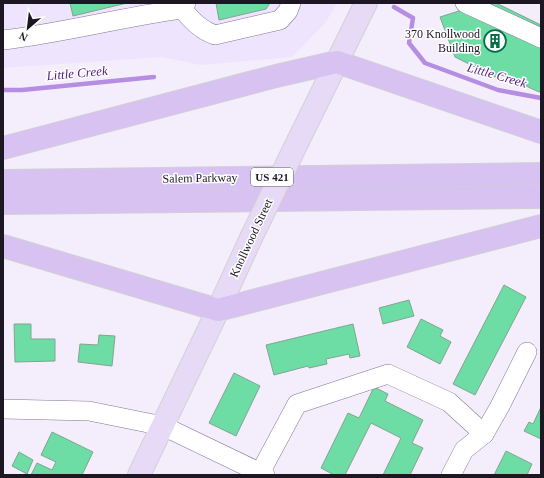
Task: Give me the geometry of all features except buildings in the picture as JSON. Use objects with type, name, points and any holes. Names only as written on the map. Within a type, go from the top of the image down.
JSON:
[{"type":"highway","points":[[3,148],[276,76],[337,62],[541,132]]},
{"type":"highway","name":"Salem Parkway","points":[[3,181],[541,174]]},
{"type":"highway","name":"Salem Parkway","points":[[3,203],[541,197]]},
{"type":"highway","points":[[3,246],[218,310],[541,226]]},
{"type":"main road","name":"Knollwood Street","points":[[139,475],[251,238],[366,3]]},
{"type":"street","points":[[3,40],[67,30],[189,5],[199,8],[202,16],[211,23],[216,23],[274,12],[288,3]]},
{"type":"street","points":[[189,5],[194,23],[205,31],[215,35],[280,20],[288,11],[291,3]]},
{"type":"street","points":[[465,3],[541,38]]},
{"type":"street","points":[[451,475],[464,450],[484,434],[527,352]]},
{"type":"street","points":[[3,409],[89,411],[163,426],[263,474],[297,404],[388,374],[449,402],[484,434]]},
{"type":"shaded area","points":[[3,3],[337,3],[326,22],[292,57],[200,65],[162,57],[3,68]]},
{"type":"waterway","name":"Little Creek","points":[[394,7],[413,18],[409,43],[425,63],[498,90],[541,98]]},
{"type":"waterway","name":"Little Creek","points":[[3,90],[22,90],[154,77]]},
{"type":"place","name":"370 Knollwood Building","points":[[495,41]]}]
